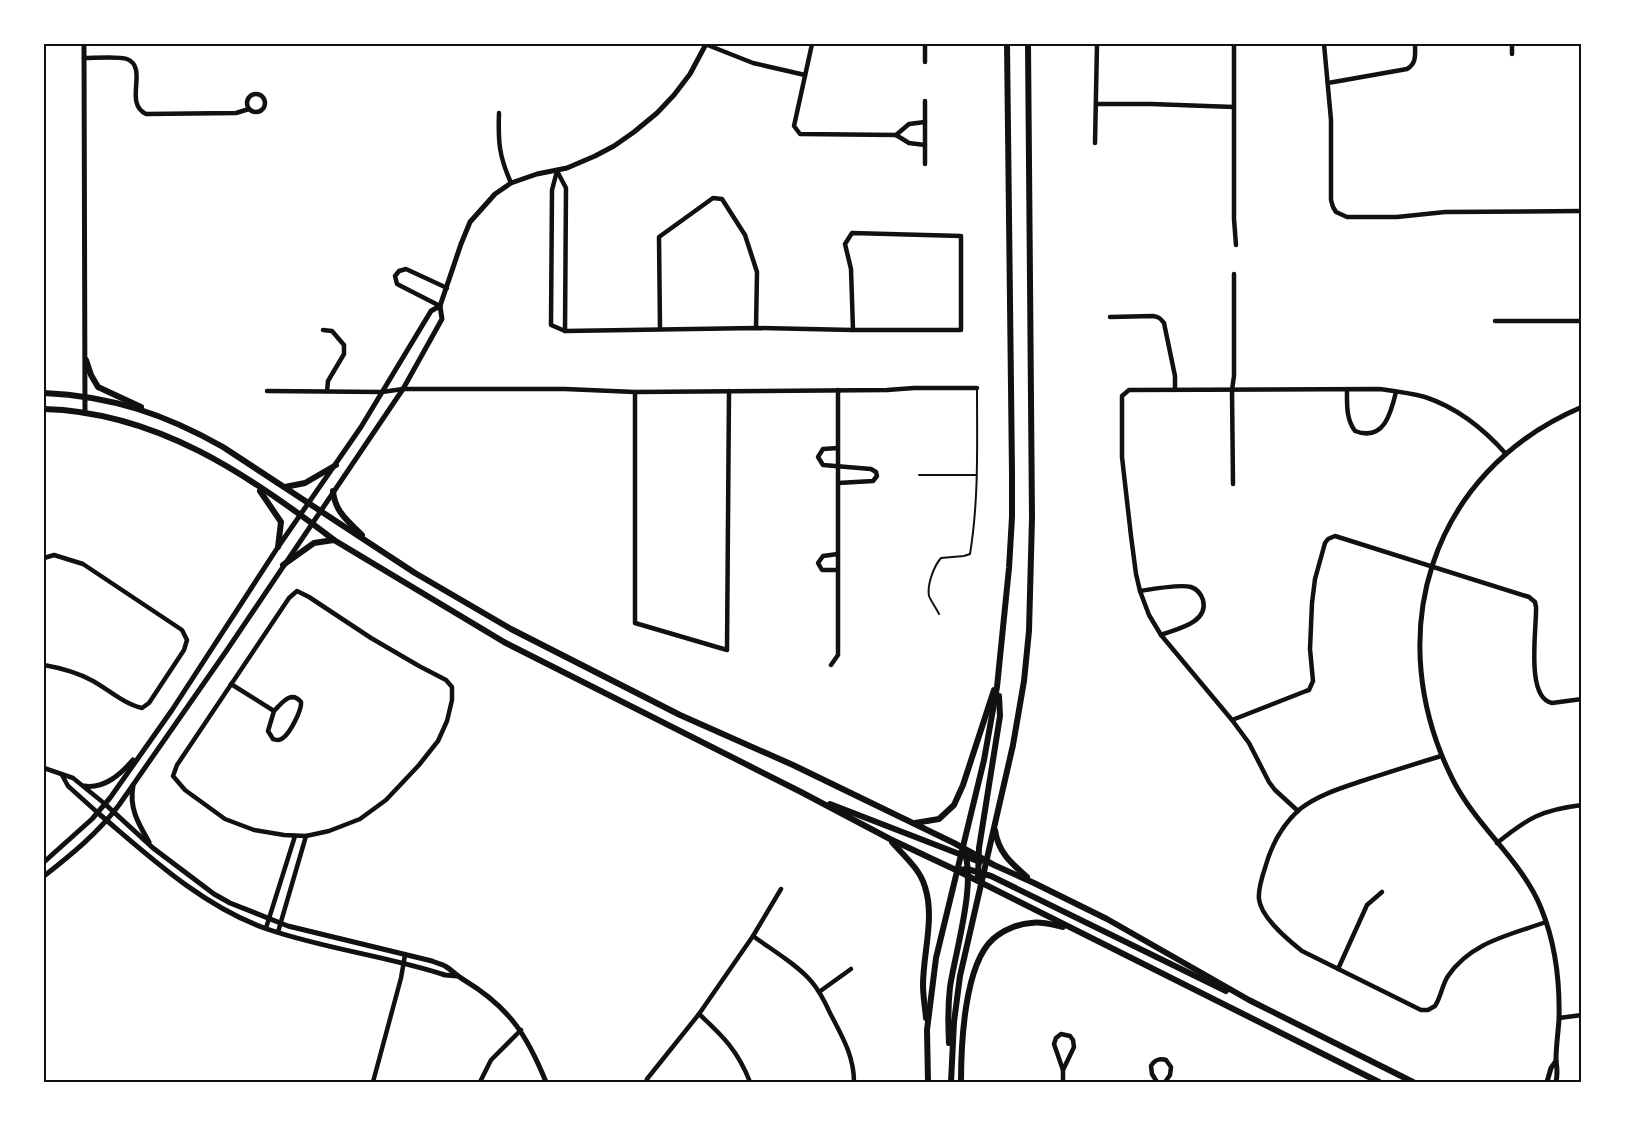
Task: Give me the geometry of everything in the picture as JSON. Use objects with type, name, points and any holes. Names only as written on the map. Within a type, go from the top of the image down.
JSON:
[{"type":"main road","points":[[951,1066],[948,1025],[950,988],[965,909],[967,872],[963,848],[984,760],[998,678],[1012,517],[1007,44]]},
{"type":"main road","points":[[981,873],[986,861],[1013,745],[1027,656],[1031,589],[1028,44]]},
{"type":"main road","points":[[86,360],[98,387],[149,412]]},
{"type":"main road","points":[[44,393],[111,402],[149,412],[207,438],[456,597],[573,662],[680,715],[793,765],[963,848],[978,859]]},
{"type":"main road","points":[[44,409],[85,412],[120,419],[157,431],[205,454],[256,485],[334,540],[504,642],[890,839],[958,870],[981,873],[1198,978],[1249,1000]]},
{"type":"main road","points":[[285,487],[305,483],[336,465]]},
{"type":"main road","points":[[256,485],[281,522],[278,547]]},
{"type":"main road","points":[[333,491],[337,508],[373,546]]},
{"type":"main road","points":[[283,565],[314,543],[334,540]]},
{"type":"main road","points":[[913,824],[939,819],[954,805],[963,785],[998,678]]},
{"type":"main road","points":[[951,1083],[954,1022],[960,976],[981,883],[978,859],[1000,716],[998,678]]},
{"type":"main road","points":[[801,792],[964,857],[986,861],[1035,883],[1107,919],[1249,1000],[1413,1083]]},
{"type":"main road","points":[[994,825],[999,848],[1010,862],[1035,883]]},
{"type":"main road","points":[[890,839],[920,875],[928,900],[923,986],[928,1083]]},
{"type":"main road","points":[[927,1030],[936,958],[958,870],[964,857]]},
{"type":"main road","points":[[967,872],[981,883],[1379,1083]]},
{"type":"main road","points":[[962,1083],[963,1040],[969,997],[976,969],[992,940],[1011,928],[1034,922],[1075,930]]},
{"type":"street","points":[[84,44],[85,412]]},
{"type":"street","points":[[44,876],[79,848],[113,812],[133,785],[403,389],[442,319],[440,306],[470,222],[495,194],[511,183],[537,174],[557,171],[614,146],[649,119],[674,94],[690,74],[705,44],[753,63],[805,75]]},
{"type":"street","points":[[812,44],[794,126],[801,134],[896,135],[909,143],[925,145]]},
{"type":"street","points":[[925,44],[925,62]]},
{"type":"street","points":[[1095,143],[1097,44]]},
{"type":"street","points":[[1234,44],[1236,245]]},
{"type":"street","points":[[1324,44],[1331,120],[1331,200],[1336,212],[1347,217],[1397,217],[1445,212],[1581,211]]},
{"type":"street","points":[[1328,83],[1407,69],[1415,59],[1415,44]]},
{"type":"street","points":[[1512,44],[1512,54]]},
{"type":"street","points":[[84,58],[124,58],[133,63],[136,70],[136,105],[146,114],[236,113],[249,109],[253,112],[260,112],[264,108],[265,99],[260,95],[252,95],[248,100],[249,109]]},
{"type":"street","points":[[925,101],[925,164]]},
{"type":"street","points":[[1096,104],[1234,107]]},
{"type":"street","points":[[499,113],[498,139],[502,163],[511,183]]},
{"type":"street","points":[[896,135],[909,124],[925,122]]},
{"type":"street","points":[[557,171],[552,190],[551,325],[565,331],[660,328],[853,330],[961,330],[961,236],[852,233],[845,244],[851,269],[853,330]]},
{"type":"street","points":[[557,171],[566,188],[565,331]]},
{"type":"street","points":[[660,328],[659,237],[713,198],[722,199],[745,235],[757,272],[756,328]]},
{"type":"street","points":[[440,306],[397,284],[395,276],[399,271],[406,270],[447,288]]},
{"type":"street","points":[[1233,484],[1234,274]]},
{"type":"street","points":[[44,862],[98,813],[150,741],[278,547],[336,465],[431,311],[440,306]]},
{"type":"street","points":[[1110,317],[1153,316],[1162,320],[1175,376],[1175,390]]},
{"type":"street","points":[[1495,321],[1581,322]]},
{"type":"street","points":[[323,330],[332,331],[344,345],[344,354],[328,381],[327,391]]},
{"type":"street","points":[[267,392],[382,392],[403,389],[566,389],[635,392],[977,388]]},
{"type":"street","points":[[1298,811],[1275,790],[1249,743],[1161,635],[1149,615],[1136,574],[1122,457],[1122,396],[1129,390],[1379,389],[1427,398],[1460,414],[1485,432],[1506,454]]},
{"type":"street","points":[[831,665],[838,655],[838,390]]},
{"type":"street","points":[[1347,390],[1352,426],[1355,431],[1369,434],[1386,423],[1392,411],[1396,392]]},
{"type":"street","points":[[635,392],[635,623],[727,650],[729,391]]},
{"type":"street","points":[[1556,1083],[1559,1018],[1557,981],[1546,922],[1534,892],[1520,869],[1466,802],[1441,756],[1424,692],[1420,654],[1421,619],[1432,566],[1443,537],[1479,480],[1506,454],[1545,425],[1581,407]]},
{"type":"street","points":[[838,448],[823,449],[818,457],[823,465],[871,469],[876,472],[877,476],[873,481],[838,483]]},
{"type":"street","points":[[1232,720],[1306,691],[1311,686],[1313,681],[1310,634],[1315,579],[1325,543],[1338,536],[1532,599],[1536,606],[1534,664],[1539,692],[1548,702],[1552,703],[1581,699]]},
{"type":"street","points":[[838,554],[823,555],[818,563],[822,570],[838,570]]},
{"type":"street","points":[[44,558],[54,555],[83,564],[182,630],[187,640],[184,650],[149,703],[142,708],[132,706],[91,680],[67,670],[44,665]]},
{"type":"street","points":[[1140,591],[1188,586],[1196,590],[1203,599],[1203,608],[1197,620],[1161,635]]},
{"type":"street","points":[[297,591],[371,638],[446,680],[452,687],[452,700],[447,721],[438,741],[386,800],[360,819],[329,831],[295,836],[255,830],[225,819],[185,790],[173,776],[177,765],[231,684],[289,598],[297,591]]},
{"type":"street","points":[[231,684],[274,711]]},
{"type":"street","points":[[291,696],[297,697],[301,702],[302,708],[284,737],[279,740],[270,737],[268,731],[274,711],[291,696]]},
{"type":"street","points":[[84,786],[98,786],[117,776],[150,741]]},
{"type":"street","points":[[1441,756],[1332,791],[1298,811],[1282,830],[1267,861],[1259,891],[1262,910],[1286,938],[1302,951],[1421,1010],[1428,1010],[1437,1003],[1446,979],[1458,963],[1472,951],[1494,940],[1546,922]]},
{"type":"street","points":[[44,768],[73,778],[84,786],[153,848],[214,894],[281,923],[446,966],[498,1005],[520,1030],[532,1049],[546,1083]]},
{"type":"street","points":[[62,775],[68,786],[183,884],[230,912],[278,932],[445,975],[458,976]]},
{"type":"street","points":[[133,785],[131,801],[134,816],[153,848]]},
{"type":"street","points":[[1497,843],[1517,826],[1537,815],[1581,805]]},
{"type":"street","points":[[266,928],[295,836]]},
{"type":"street","points":[[278,932],[306,836]]},
{"type":"street","points":[[646,1083],[646,1079],[699,1014],[753,936],[781,889]]},
{"type":"street","points":[[1338,969],[1367,905],[1382,892]]},
{"type":"street","points":[[753,936],[801,971],[819,992],[848,1048],[853,1066],[854,1083]]},
{"type":"street","points":[[373,1083],[405,955]]},
{"type":"street","points":[[819,992],[851,969]]},
{"type":"street","points":[[699,1014],[727,1040],[744,1067],[750,1083]]},
{"type":"street","points":[[1559,1018],[1581,1015]]},
{"type":"street","points":[[480,1083],[491,1060],[520,1030]]},
{"type":"street","points":[[1063,1070],[1074,1047],[1072,1038],[1064,1034],[1056,1038],[1054,1044],[1063,1070],[1064,1083]]},
{"type":"street","points":[[1157,1083],[1151,1069],[1153,1063],[1160,1059],[1166,1060],[1171,1067],[1170,1075],[1165,1083]]},
{"type":"street","points":[[1547,1083],[1556,1060]]},
{"type":"lane","points":[[939,614],[929,595],[931,575],[935,564],[941,558],[970,554],[974,530],[977,475],[977,388]]},
{"type":"lane","points":[[919,475],[977,475]]}]
